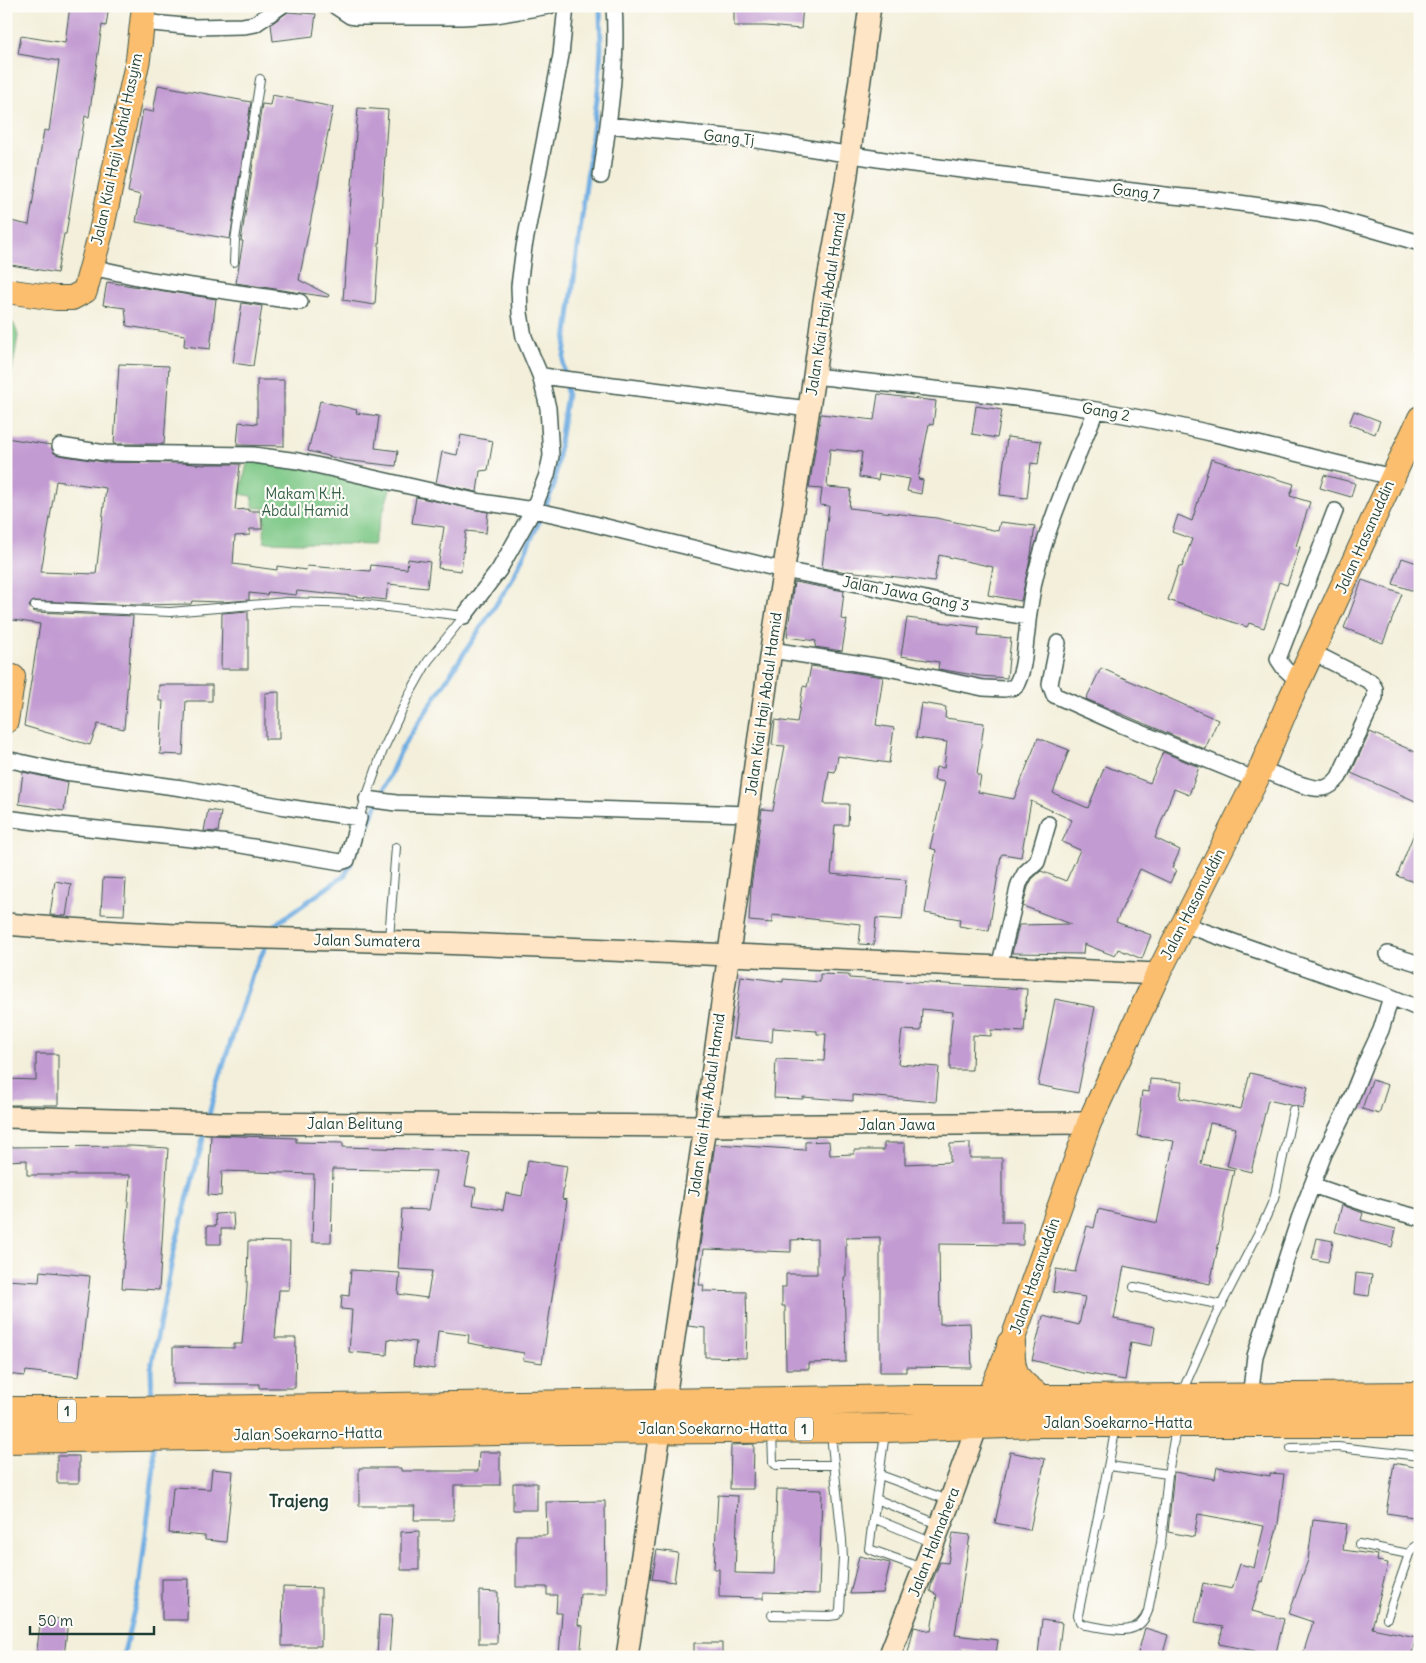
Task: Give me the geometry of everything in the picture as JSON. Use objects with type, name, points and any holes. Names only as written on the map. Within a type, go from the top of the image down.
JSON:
[{"type":"highway","points":[[1011,1344],[1010,1362],[1015,1375],[1026,1389],[1041,1399]]},
{"type":"highway","name":"Jalan Soekarno-Hatta","points":[[190,1423],[660,1429],[886,1428],[1040,1423],[1117,1423],[1250,1398],[1420,1396]]},
{"type":"highway","name":"Jalan Soekarno-Hatta","points":[[6,1439],[127,1424],[190,1423],[664,1402],[1041,1399],[1178,1411],[1420,1423]]},
{"type":"highway","name":"Jalan Soekarno-Hatta","points":[[6,1411],[127,1424]]},
{"type":"main road","name":"Jalan Kiai Haji Wahid Hasyim","points":[[6,290],[56,298],[72,298],[85,292],[101,232],[138,59],[143,14]]},
{"type":"main road","name":"Jalan Hasanuddin","points":[[977,1426],[1011,1344],[1089,1123],[1158,974],[1258,774],[1298,681],[1420,418]]},
{"type":"main road","points":[[6,721],[10,677]]},
{"type":"street","points":[[143,14],[194,27],[243,26],[255,24],[281,6]]},
{"type":"street","points":[[335,6],[350,16],[356,17],[460,11],[496,15],[549,6]]},
{"type":"street","points":[[464,616],[499,570],[536,511],[547,475],[550,456],[548,408],[540,375],[524,337],[520,313],[519,286],[524,247],[561,55],[566,6]]},
{"type":"street","points":[[600,176],[615,59],[614,6]]},
{"type":"street","name":"Jalan Kiai Haji Abdul Hamid","points":[[627,1657],[705,1126],[771,650],[824,302],[846,181],[848,155],[870,6]]},
{"type":"street","name":"Gang Tj","points":[[608,125],[757,140],[848,155]]},
{"type":"street","name":"Gang 7","points":[[848,155],[1014,177],[1295,210],[1335,218],[1420,243]]},
{"type":"street","points":[[91,267],[151,280],[300,302]]},
{"type":"street","points":[[540,375],[583,382],[809,409]]},
{"type":"street","name":"Gang 2","points":[[814,376],[1096,410],[1179,425],[1392,477]]},
{"type":"street","points":[[771,650],[888,668],[983,688],[1004,690],[1015,687],[1022,675],[1028,617],[1035,581],[1064,490],[1096,410]]},
{"type":"street","name":"Jalan Jawa Gang 3","points":[[60,446],[105,453],[253,455],[298,461],[476,501],[561,516],[783,570],[948,604],[1028,617]]},
{"type":"street","points":[[1298,681],[1284,668],[1278,658],[1335,511]]},
{"type":"street","points":[[1058,643],[1050,684],[1054,695],[1117,723],[1258,774],[1312,788],[1324,788],[1329,786],[1338,776],[1375,698],[1375,689],[1371,682],[1312,652]]},
{"type":"street","points":[[6,759],[65,772],[182,788],[359,818],[347,860],[341,862],[229,843],[6,818]]},
{"type":"street","points":[[370,800],[396,803],[748,814]]},
{"type":"street","points":[[999,967],[1019,884],[1025,873],[1037,862],[1048,824]]},
{"type":"street","name":"Jalan Sumatera","points":[[6,924],[64,929],[252,938],[389,941],[729,954],[1158,974]]},
{"type":"street","points":[[1183,924],[1391,997],[1420,1009]]},
{"type":"street","points":[[1388,954],[1420,964]]},
{"type":"street","points":[[1250,1398],[1255,1356],[1299,1219],[1324,1154],[1347,1108],[1381,1030],[1391,997]]},
{"type":"street","name":"Jalan Belitung","points":[[6,1117],[222,1123],[705,1126]]},
{"type":"street","name":"Jalan Jawa","points":[[705,1126],[1089,1123]]},
{"type":"street","points":[[1312,1185],[1367,1204],[1420,1218]]},
{"type":"street","name":"Jalan Halmahera","points":[[889,1657],[977,1426]]},
{"type":"lane","points":[[234,262],[235,240],[260,78]]},
{"type":"lane","points":[[35,606],[170,612],[287,602],[361,604],[464,616]]},
{"type":"lane","points":[[359,818],[370,800],[383,750],[410,693],[428,661],[464,616]]},
{"type":"lane","points":[[389,941],[396,847]]},
{"type":"lane","points":[[1117,1423],[1078,1615],[1080,1622],[1086,1625],[1126,1630],[1135,1629],[1145,1620],[1148,1611],[1161,1543],[1168,1474],[1178,1411],[1215,1317],[1274,1199],[1293,1110]]},
{"type":"lane","points":[[1134,1287],[1222,1305]]},
{"type":"lane","points":[[772,1615],[829,1616],[837,1615],[840,1610],[842,1549],[831,1428]]},
{"type":"lane","points":[[886,1428],[870,1547],[924,1566]]},
{"type":"lane","points":[[772,1429],[773,1462],[776,1465],[834,1465]]},
{"type":"lane","points":[[1291,1448],[1338,1447],[1420,1456]]},
{"type":"lane","points":[[1109,1466],[1168,1474]]},
{"type":"lane","points":[[880,1475],[950,1501]]},
{"type":"lane","points":[[876,1500],[937,1534]]},
{"type":"lane","points":[[873,1518],[937,1534]]},
{"type":"lane","points":[[1360,1544],[1408,1554]]},
{"type":"lane","points":[[1387,1618],[1408,1554],[1414,1547],[1420,1544]]},
{"type":"green space","points":[[6,317],[13,323],[18,336],[6,406]]},
{"type":"green space","name":"Makam K.H. Abdul Hamid","points":[[249,455],[392,483],[373,545],[264,542],[265,508],[254,508],[251,496],[240,494]]},
{"type":"building","points":[[70,6],[109,6],[106,26],[102,25],[89,117],[85,116],[66,234],[64,234],[57,273],[6,264],[6,220],[29,225],[44,130],[49,131],[59,61],[18,54],[21,36],[65,43]]},
{"type":"building","points":[[734,6],[803,6],[801,29],[734,26]]},
{"type":"building","points":[[288,12],[316,14],[313,36],[273,41],[271,24]]},
{"type":"building","points":[[158,85],[251,102],[230,239],[136,222],[141,195],[128,192],[143,110],[153,112]]},
{"type":"building","points":[[272,95],[333,107],[299,280],[329,295],[328,297],[236,283],[262,104],[270,105]]},
{"type":"building","points":[[358,108],[388,110],[375,305],[343,300]]},
{"type":"building","points":[[107,282],[216,299],[210,349],[184,346],[185,335],[127,326],[125,308],[103,305]]},
{"type":"building","points":[[242,303],[262,306],[253,366],[233,363]]},
{"type":"building","points":[[119,364],[169,366],[164,444],[114,444]]},
{"type":"building","points":[[257,380],[284,380],[284,446],[237,445],[239,422],[257,424]]},
{"type":"building","points":[[878,394],[936,401],[933,425],[929,424],[918,479],[923,480],[921,494],[907,491],[910,479],[879,474],[878,480],[859,477],[862,452],[830,449],[827,487],[851,489],[849,508],[936,518],[998,531],[1000,522],[1035,526],[1021,601],[988,595],[993,567],[939,555],[934,582],[822,568],[829,506],[820,505],[822,489],[809,488],[821,414],[874,420]]},
{"type":"building","points":[[320,401],[357,410],[356,413],[379,416],[375,448],[398,451],[396,466],[343,460],[308,451]]},
{"type":"building","points":[[976,406],[1002,410],[997,438],[972,434]]},
{"type":"building","points":[[1354,411],[1380,421],[1375,434],[1349,424]]},
{"type":"building","points":[[461,435],[493,441],[488,470],[480,471],[477,492],[436,483],[442,452],[457,455]]},
{"type":"building","points":[[1007,437],[1041,441],[1038,464],[1031,463],[1027,498],[1000,495]]},
{"type":"building","points":[[6,438],[51,445],[54,453],[59,455],[104,462],[205,465],[240,464],[235,510],[262,511],[262,529],[250,529],[250,535],[235,536],[233,564],[277,570],[277,566],[306,570],[307,566],[370,571],[371,565],[407,569],[408,559],[430,562],[427,588],[388,584],[386,600],[297,591],[296,595],[268,592],[267,595],[249,593],[249,600],[222,602],[192,601],[191,604],[137,605],[33,601],[29,606],[35,612],[133,616],[124,729],[98,724],[90,745],[24,726],[40,624],[6,619]],"holes":[[[56,481],[106,488],[96,574],[41,572]]]},
{"type":"building","points":[[1211,459],[1294,484],[1290,496],[1310,502],[1296,546],[1300,547],[1287,585],[1279,582],[1264,628],[1249,623],[1247,627],[1168,600],[1179,566],[1182,567],[1192,539],[1172,532],[1178,515],[1192,521]]},
{"type":"building","points":[[1324,475],[1355,483],[1351,497],[1320,488]]},
{"type":"building","points":[[416,497],[488,512],[486,533],[466,531],[461,571],[438,568],[444,527],[412,523]]},
{"type":"building","points":[[1402,558],[1420,564],[1420,593],[1393,584]]},
{"type":"building","points":[[1362,580],[1402,594],[1383,643],[1344,628]]},
{"type":"building","points":[[794,582],[844,591],[841,619],[847,620],[842,651],[815,647],[816,641],[787,637]]},
{"type":"building","points":[[248,611],[248,669],[221,669],[222,613]]},
{"type":"building","points":[[907,618],[979,627],[978,635],[1011,638],[1007,678],[980,676],[938,669],[939,662],[901,656]]},
{"type":"building","points":[[811,666],[883,677],[876,725],[894,728],[889,763],[838,756],[835,772],[829,771],[824,804],[849,804],[848,825],[835,825],[831,874],[906,880],[902,920],[876,918],[874,945],[859,944],[861,924],[772,915],[772,923],[749,921],[751,887],[762,809],[773,810],[785,746],[772,745],[775,720],[797,723],[803,686],[807,687]]},
{"type":"building","points":[[1101,668],[1218,720],[1205,749],[1086,699]]},
{"type":"building","points":[[159,685],[212,685],[212,701],[186,701],[183,755],[160,754],[163,701],[159,701]]},
{"type":"building","points":[[279,692],[279,739],[265,739],[265,693]]},
{"type":"building","points":[[921,703],[946,707],[945,718],[984,723],[977,775],[981,776],[978,792],[1014,799],[1038,738],[1069,750],[1053,793],[1088,808],[1105,766],[1150,783],[1163,752],[1199,767],[1189,795],[1174,789],[1155,838],[1180,850],[1172,868],[1176,870],[1170,883],[1140,869],[1116,922],[1151,935],[1142,959],[1118,949],[1115,956],[1084,944],[1083,954],[1012,953],[1019,925],[1071,924],[1023,906],[1032,879],[1041,871],[1066,881],[1080,850],[1062,842],[1072,820],[1031,801],[1021,857],[1001,855],[989,931],[959,926],[960,919],[925,913],[936,850],[930,848],[945,782],[934,780],[936,767],[944,768],[947,742],[916,738]]},
{"type":"building","points":[[1370,732],[1420,754],[1420,803],[1351,773]]},
{"type":"building","points":[[23,772],[68,782],[64,811],[19,804]]},
{"type":"building","points":[[208,810],[221,812],[218,832],[204,831]]},
{"type":"building","points":[[1420,821],[1420,884],[1397,876]]},
{"type":"building","points":[[103,878],[126,879],[124,915],[101,914]]},
{"type":"building","points":[[55,881],[71,884],[66,916],[50,915]]},
{"type":"building","points":[[820,974],[849,975],[849,978],[1027,989],[1024,1032],[991,1030],[991,1036],[973,1035],[972,1070],[950,1070],[950,1039],[953,1012],[922,1009],[921,1031],[902,1030],[898,1064],[939,1067],[936,1102],[853,1095],[853,1101],[803,1097],[803,1099],[774,1098],[776,1059],[824,1061],[826,1034],[817,1034],[817,1031],[773,1028],[772,1042],[733,1038],[741,976],[783,982],[783,979],[820,982]]},
{"type":"building","points":[[1055,999],[1095,1007],[1078,1093],[1038,1085]]},
{"type":"building","points":[[36,1054],[58,1054],[58,1105],[6,1105],[6,1079],[36,1080]]},
{"type":"building","points":[[1250,1073],[1308,1087],[1303,1108],[1268,1100],[1251,1172],[1227,1166],[1236,1128],[1210,1123],[1201,1164],[1234,1170],[1210,1284],[1124,1266],[1114,1319],[1155,1327],[1152,1346],[1131,1342],[1125,1380],[1083,1373],[1032,1360],[1043,1316],[1079,1325],[1085,1297],[1053,1292],[1056,1269],[1075,1272],[1087,1226],[1094,1228],[1098,1209],[1157,1223],[1174,1141],[1137,1136],[1142,1091],[1149,1092],[1150,1079],[1182,1082],[1180,1098],[1241,1109]]},
{"type":"building","points":[[1372,1080],[1388,1085],[1379,1114],[1362,1109]]},
{"type":"building","points":[[211,1135],[296,1138],[296,1142],[343,1143],[343,1147],[448,1150],[471,1154],[465,1186],[476,1188],[473,1205],[503,1210],[506,1193],[522,1196],[528,1160],[567,1166],[562,1199],[567,1200],[542,1363],[523,1360],[524,1353],[468,1343],[469,1335],[438,1331],[434,1369],[413,1366],[416,1342],[388,1339],[387,1355],[349,1352],[352,1310],[341,1309],[342,1295],[349,1296],[351,1270],[400,1273],[398,1294],[427,1298],[432,1271],[398,1269],[402,1209],[429,1210],[436,1171],[333,1169],[331,1242],[312,1242],[314,1174],[222,1171],[221,1196],[208,1195]]},
{"type":"building","points":[[829,1141],[830,1155],[854,1154],[854,1150],[884,1150],[884,1143],[905,1143],[905,1164],[950,1162],[950,1144],[970,1143],[970,1158],[1002,1158],[1002,1222],[1023,1222],[1023,1245],[939,1244],[940,1324],[970,1323],[972,1368],[906,1367],[906,1372],[880,1372],[880,1237],[846,1238],[846,1277],[844,1277],[846,1362],[809,1363],[809,1369],[786,1369],[785,1306],[782,1306],[782,1287],[786,1287],[786,1274],[817,1274],[817,1239],[791,1240],[791,1252],[704,1249],[699,1285],[704,1285],[703,1291],[746,1292],[747,1331],[746,1358],[705,1357],[705,1328],[688,1326],[715,1144],[805,1150],[805,1142]]},
{"type":"building","points":[[131,1146],[168,1148],[159,1290],[122,1288],[130,1175],[27,1175],[27,1160],[7,1161],[7,1147]]},
{"type":"building","points":[[1342,1205],[1363,1213],[1361,1220],[1396,1229],[1392,1247],[1335,1232]]},
{"type":"building","points":[[233,1213],[234,1229],[221,1229],[221,1244],[207,1244],[207,1226],[216,1226],[215,1214]]},
{"type":"building","points":[[1317,1238],[1333,1241],[1328,1262],[1312,1259]]},
{"type":"building","points":[[248,1241],[290,1242],[289,1290],[279,1290],[275,1338],[296,1338],[295,1388],[259,1388],[259,1384],[173,1384],[173,1347],[234,1348],[234,1344],[242,1344],[247,1289]]},
{"type":"building","points":[[40,1271],[90,1276],[79,1377],[26,1371],[25,1376],[6,1374],[6,1280],[39,1282]]},
{"type":"building","points":[[1356,1273],[1372,1275],[1369,1296],[1354,1294]]},
{"type":"building","points":[[754,1444],[753,1489],[730,1489],[731,1445]]},
{"type":"building","points":[[479,1452],[500,1452],[500,1485],[454,1485],[454,1520],[414,1520],[415,1506],[359,1506],[359,1468],[401,1468],[401,1471],[478,1471]]},
{"type":"building","points":[[1010,1452],[1045,1459],[1030,1530],[995,1523]]},
{"type":"building","points":[[57,1456],[79,1456],[79,1483],[57,1483]]},
{"type":"building","points":[[1394,1463],[1420,1468],[1420,1518],[1386,1513]]},
{"type":"building","points":[[1217,1467],[1270,1476],[1270,1473],[1284,1474],[1278,1524],[1263,1582],[1261,1581],[1252,1611],[1284,1619],[1275,1657],[1253,1657],[1255,1651],[1219,1644],[1223,1627],[1195,1622],[1203,1583],[1232,1589],[1240,1564],[1254,1568],[1264,1526],[1198,1514],[1194,1537],[1168,1532],[1174,1472],[1215,1479]]},
{"type":"building","points":[[212,1469],[233,1471],[226,1542],[205,1540],[205,1536],[169,1533],[173,1487],[210,1489]]},
{"type":"building","points":[[513,1483],[537,1483],[537,1510],[513,1510]]},
{"type":"building","points":[[777,1489],[822,1490],[819,1594],[764,1592],[764,1598],[719,1597],[719,1569],[714,1569],[718,1495],[738,1496],[735,1573],[774,1574]]},
{"type":"building","points":[[605,1501],[606,1594],[580,1594],[578,1625],[583,1626],[580,1657],[559,1657],[562,1613],[556,1613],[557,1595],[547,1595],[547,1587],[516,1587],[516,1535],[547,1535],[546,1502]]},
{"type":"building","points":[[1313,1520],[1347,1524],[1343,1550],[1378,1555],[1377,1561],[1388,1563],[1372,1628],[1416,1637],[1411,1657],[1302,1657],[1313,1622],[1289,1614],[1308,1560]]},
{"type":"building","points":[[419,1531],[419,1570],[401,1570],[401,1532]]},
{"type":"building","points":[[953,1533],[970,1535],[955,1635],[998,1640],[996,1654],[962,1650],[960,1657],[907,1657],[914,1627],[931,1631],[937,1595],[930,1591],[932,1582],[940,1562],[948,1563]]},
{"type":"building","points":[[657,1550],[678,1553],[674,1582],[652,1579]]},
{"type":"building","points":[[859,1556],[890,1563],[883,1593],[850,1594]]},
{"type":"building","points":[[162,1579],[188,1579],[187,1620],[162,1620]]},
{"type":"building","points":[[283,1587],[321,1588],[321,1646],[282,1646]]},
{"type":"building","points":[[479,1591],[498,1592],[497,1644],[479,1644]]},
{"type":"building","points":[[379,1615],[392,1616],[389,1657],[377,1657]]},
{"type":"building","points":[[41,1617],[68,1620],[64,1657],[36,1657]]},
{"type":"building","points":[[1042,1620],[1062,1623],[1058,1656],[1038,1654]]},
{"type":"building","points":[[1145,1628],[1168,1635],[1162,1657],[1137,1657]]},
{"type":"building","points":[[694,1643],[722,1643],[722,1657],[694,1657]]},
{"type":"waterway","points":[[356,851],[402,748],[512,580],[554,485],[567,393],[563,364],[599,83],[601,48],[600,6]]},
{"type":"waterway","points":[[272,932],[276,924],[345,875],[351,863]]},
{"type":"waterway","points":[[208,1119],[215,1091],[253,972],[268,942]]},
{"type":"waterway","points":[[152,1402],[151,1368],[175,1246],[206,1127]]},
{"type":"waterway","points":[[123,1657],[139,1589],[154,1467],[153,1446]]},
{"type":"district","name":"Trajeng","points":[[299,1501]]}]
